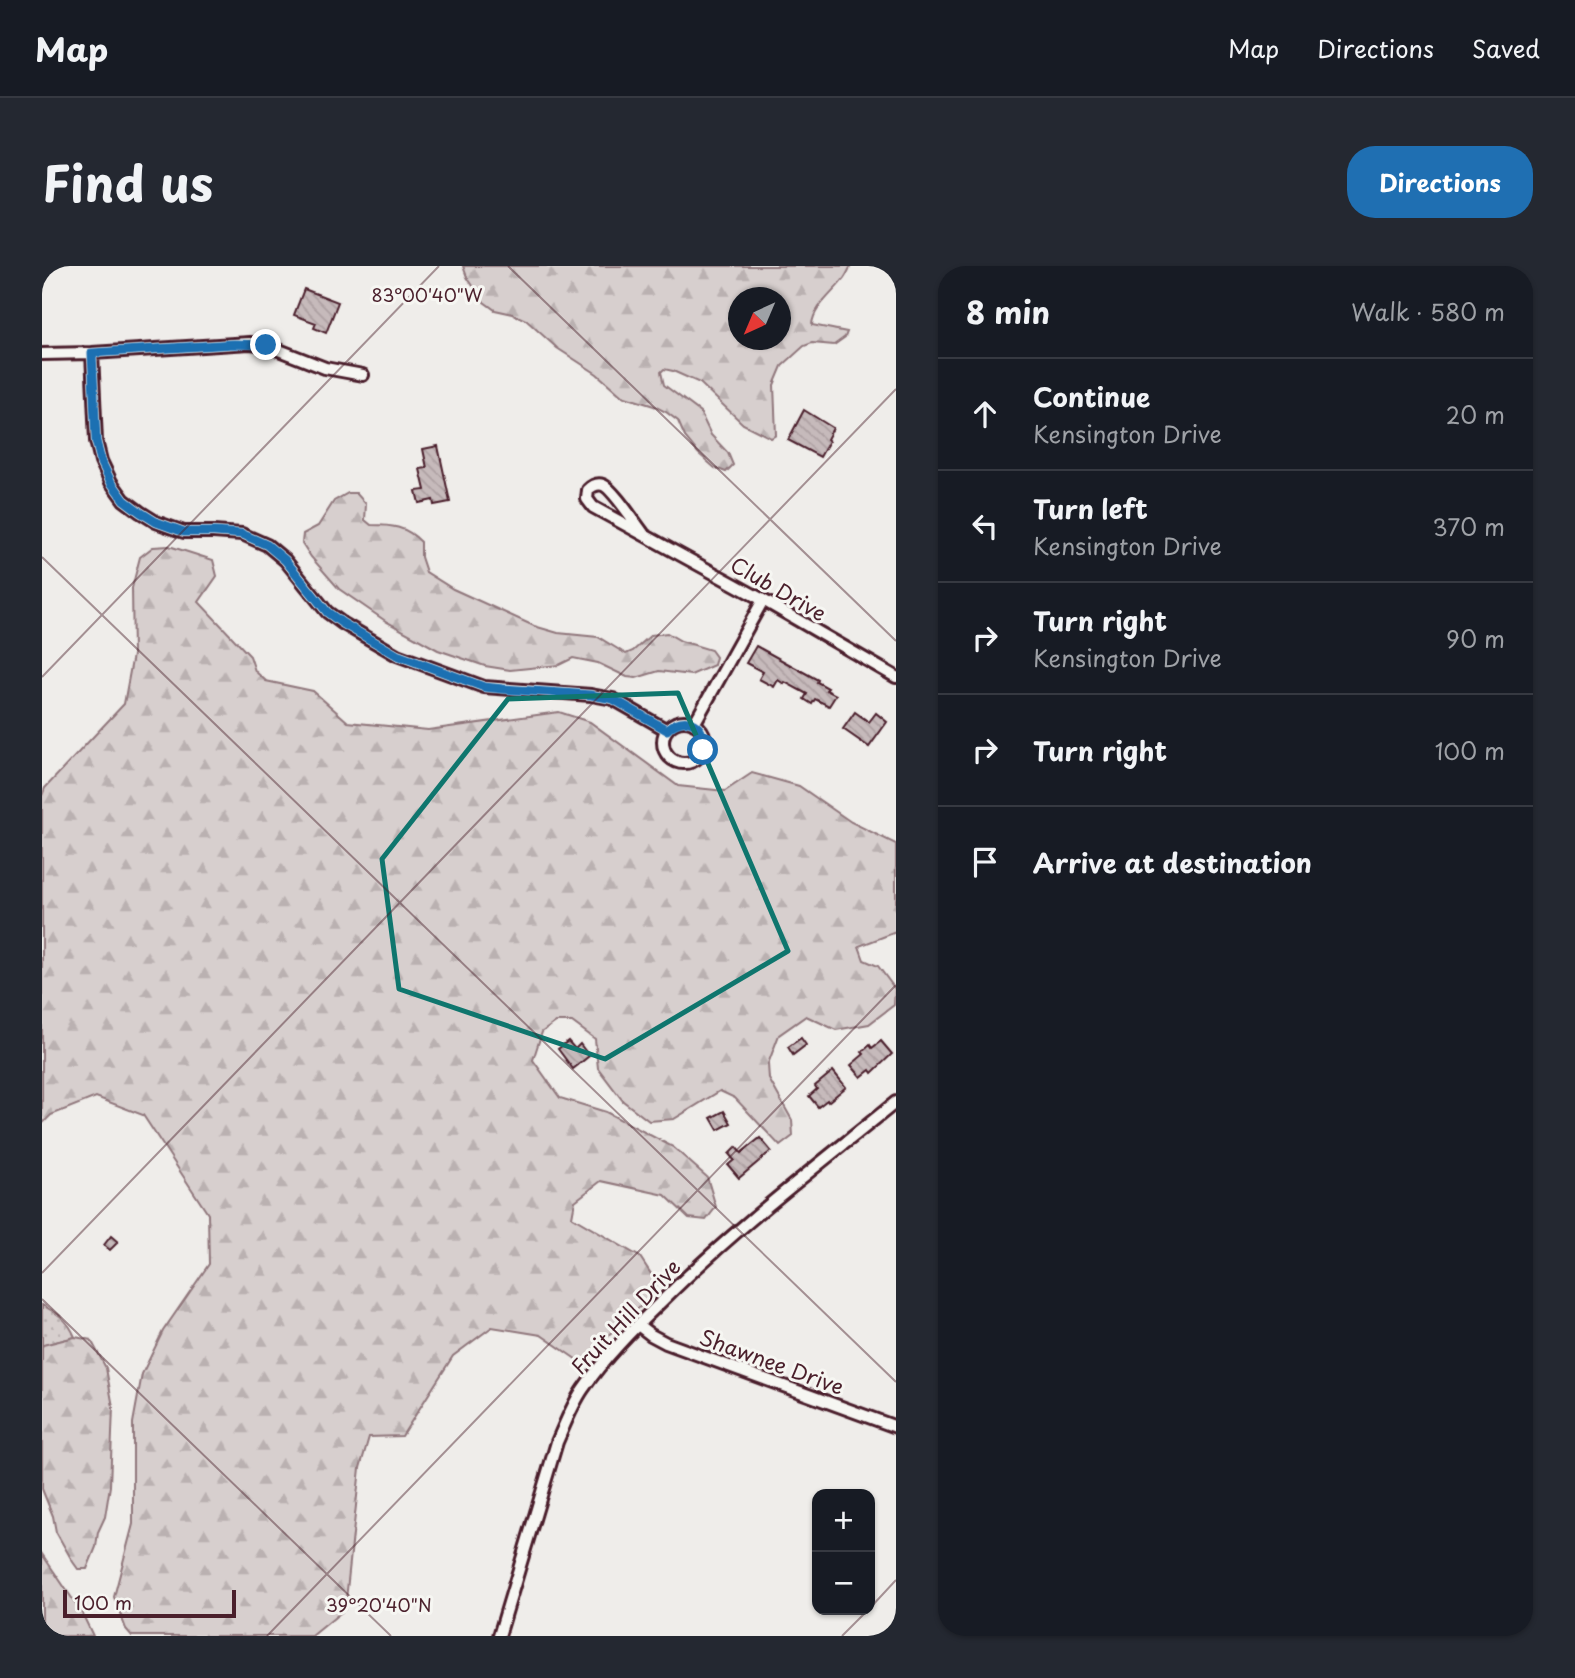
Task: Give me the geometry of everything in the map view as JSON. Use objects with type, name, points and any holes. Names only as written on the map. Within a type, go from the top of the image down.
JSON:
[{"type":"street","points":[[42,354],[250,343],[266,345],[326,368],[363,374]]},
{"type":"street","points":[[92,353],[96,441],[101,461],[124,500],[140,512],[156,522],[184,532],[242,534],[267,545],[285,560],[327,612],[397,655],[484,687],[613,699],[667,730]]},
{"type":"street","name":"Club Drive","points":[[643,533],[610,489],[602,484],[594,485],[588,490],[587,499],[593,507],[896,677]]},
{"type":"street","points":[[694,724],[763,600]]},
{"type":"street","points":[[679,722],[694,724],[705,742],[700,756],[687,763],[675,761],[669,757],[663,744],[667,730],[679,722]]},
{"type":"street","name":"Fruit Hill Drive","points":[[499,1636],[557,1441],[568,1415],[600,1366],[638,1325],[727,1239],[896,1102]]},
{"type":"street","name":"Shawnee Drive","points":[[638,1325],[666,1343],[896,1427]]},
{"type":"highlighted area","points":[[678,693],[788,951],[605,1059],[399,989],[382,859],[508,699]]},
{"type":"green space","points":[[463,266],[851,266],[819,307],[812,325],[847,332],[845,337],[834,345],[812,343],[804,346],[782,366],[774,385],[776,435],[771,438],[743,424],[700,383],[673,371],[664,369],[661,372],[664,385],[700,412],[711,435],[728,453],[733,465],[726,472],[715,468],[698,453],[685,437],[678,421],[666,412],[622,396],[597,374],[557,348],[526,320],[495,310],[484,302]]},
{"type":"green space","points":[[348,493],[356,493],[366,504],[365,520],[371,525],[398,528],[421,542],[421,557],[426,572],[453,589],[534,626],[558,633],[598,637],[626,654],[651,635],[667,633],[681,641],[711,650],[716,657],[714,665],[691,675],[659,671],[636,678],[627,677],[598,663],[573,658],[559,665],[510,670],[485,666],[438,650],[387,622],[339,589],[302,543],[303,534],[318,526],[334,501]]},
{"type":"green space","points":[[169,546],[213,560],[217,576],[199,602],[250,656],[255,671],[266,681],[313,691],[348,722],[428,730],[559,712],[590,722],[678,786],[725,791],[752,773],[799,786],[851,822],[896,844],[896,932],[859,946],[864,960],[878,966],[895,989],[894,1005],[869,1024],[836,1030],[806,1016],[779,1035],[768,1064],[769,1079],[792,1120],[793,1136],[780,1146],[735,1098],[720,1091],[674,1119],[649,1121],[623,1101],[598,1068],[595,1039],[572,1022],[556,1022],[542,1032],[533,1060],[560,1098],[606,1112],[673,1147],[707,1177],[716,1207],[706,1220],[689,1218],[665,1195],[601,1181],[575,1201],[572,1217],[640,1257],[657,1283],[651,1297],[604,1339],[583,1364],[541,1335],[492,1327],[453,1356],[402,1436],[369,1437],[360,1468],[345,1609],[312,1636],[132,1636],[126,1629],[114,1597],[133,1524],[133,1423],[142,1374],[163,1331],[209,1264],[208,1214],[143,1115],[96,1097],[51,1115],[42,1124],[42,796],[45,788],[124,704],[133,655],[132,588],[140,557],[153,547]]},
{"type":"green space","points":[[42,1305],[62,1318],[75,1337],[42,1347]]},
{"type":"green space","points":[[75,1337],[91,1340],[106,1368],[113,1407],[110,1486],[105,1517],[87,1569],[78,1569],[56,1532],[53,1516],[42,1489],[42,1347]]},
{"type":"green space","points":[[42,1554],[82,1613],[93,1636],[42,1636]]},
{"type":"building","points":[[304,289],[338,302],[326,333],[314,328],[316,323],[294,315]]},
{"type":"building","points":[[804,410],[833,428],[820,457],[788,440]]},
{"type":"building","points":[[438,446],[450,502],[434,505],[433,500],[419,503],[416,491],[425,490],[420,469],[427,468],[423,449]]},
{"type":"building","points":[[756,646],[828,688],[826,690],[836,695],[829,706],[815,699],[812,704],[804,699],[807,694],[785,682],[784,684],[778,680],[774,687],[759,679],[763,672],[746,663]]},
{"type":"building","points":[[855,712],[869,722],[876,713],[887,722],[869,747],[843,729]]},
{"type":"building","points":[[801,1038],[806,1045],[793,1055],[788,1047]]},
{"type":"building","points":[[568,1041],[575,1049],[580,1044],[589,1056],[573,1069],[558,1049]]},
{"type":"building","points":[[881,1041],[892,1054],[872,1073],[870,1070],[861,1077],[851,1065],[870,1045],[872,1048]]},
{"type":"building","points":[[833,1071],[846,1087],[818,1107],[809,1096],[817,1089],[815,1086]]},
{"type":"building","points":[[724,1111],[731,1123],[718,1130],[711,1118]]},
{"type":"building","points":[[760,1138],[771,1151],[739,1178],[728,1165],[734,1160],[729,1154],[736,1147],[741,1153]]},
{"type":"building","points":[[111,1236],[118,1242],[110,1250],[104,1245]]},
{"type":"route","points":[[266,345],[250,343],[92,353],[96,441],[101,461],[124,500],[156,522],[184,532],[242,534],[267,545],[285,560],[327,612],[397,655],[484,687],[613,699],[667,730],[679,722],[694,724],[703,735],[703,750]]}]
